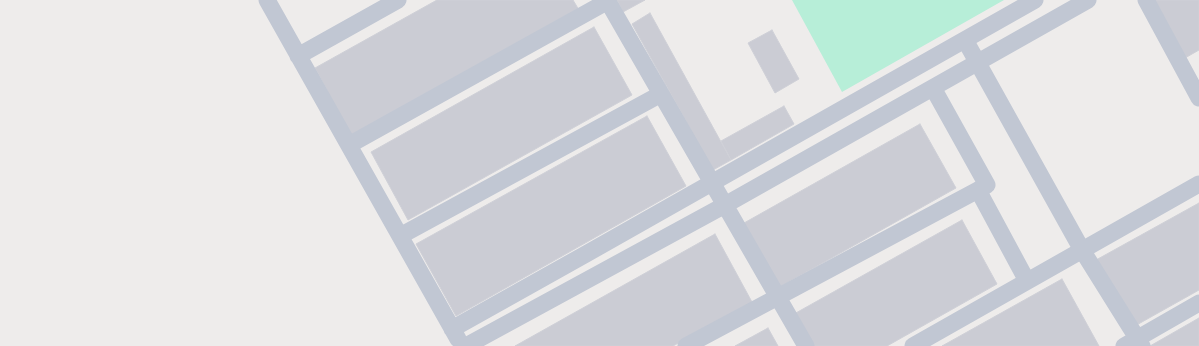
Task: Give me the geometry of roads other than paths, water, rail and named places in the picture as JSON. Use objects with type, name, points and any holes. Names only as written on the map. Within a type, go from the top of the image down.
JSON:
[{"type":"street","points":[[267,0],[462,346]]},
{"type":"street","points":[[298,56],[398,0]]},
{"type":"street","points":[[349,145],[607,0],[806,346]]},
{"type":"street","points":[[452,329],[1035,0]]},
{"type":"street","points":[[466,346],[725,205],[1088,0]]},
{"type":"street","points":[[1146,0],[1192,69],[1199,98]]},
{"type":"street","points":[[965,40],[1134,344],[1199,303]]},
{"type":"street","points":[[686,346],[777,296],[988,185],[933,88]]},
{"type":"street","points":[[400,236],[661,94]]},
{"type":"street","points":[[808,128],[821,150]]},
{"type":"street","points":[[913,346],[1199,184]]},
{"type":"street","points":[[978,190],[1028,281]]},
{"type":"street","points":[[586,254],[594,275]]}]
